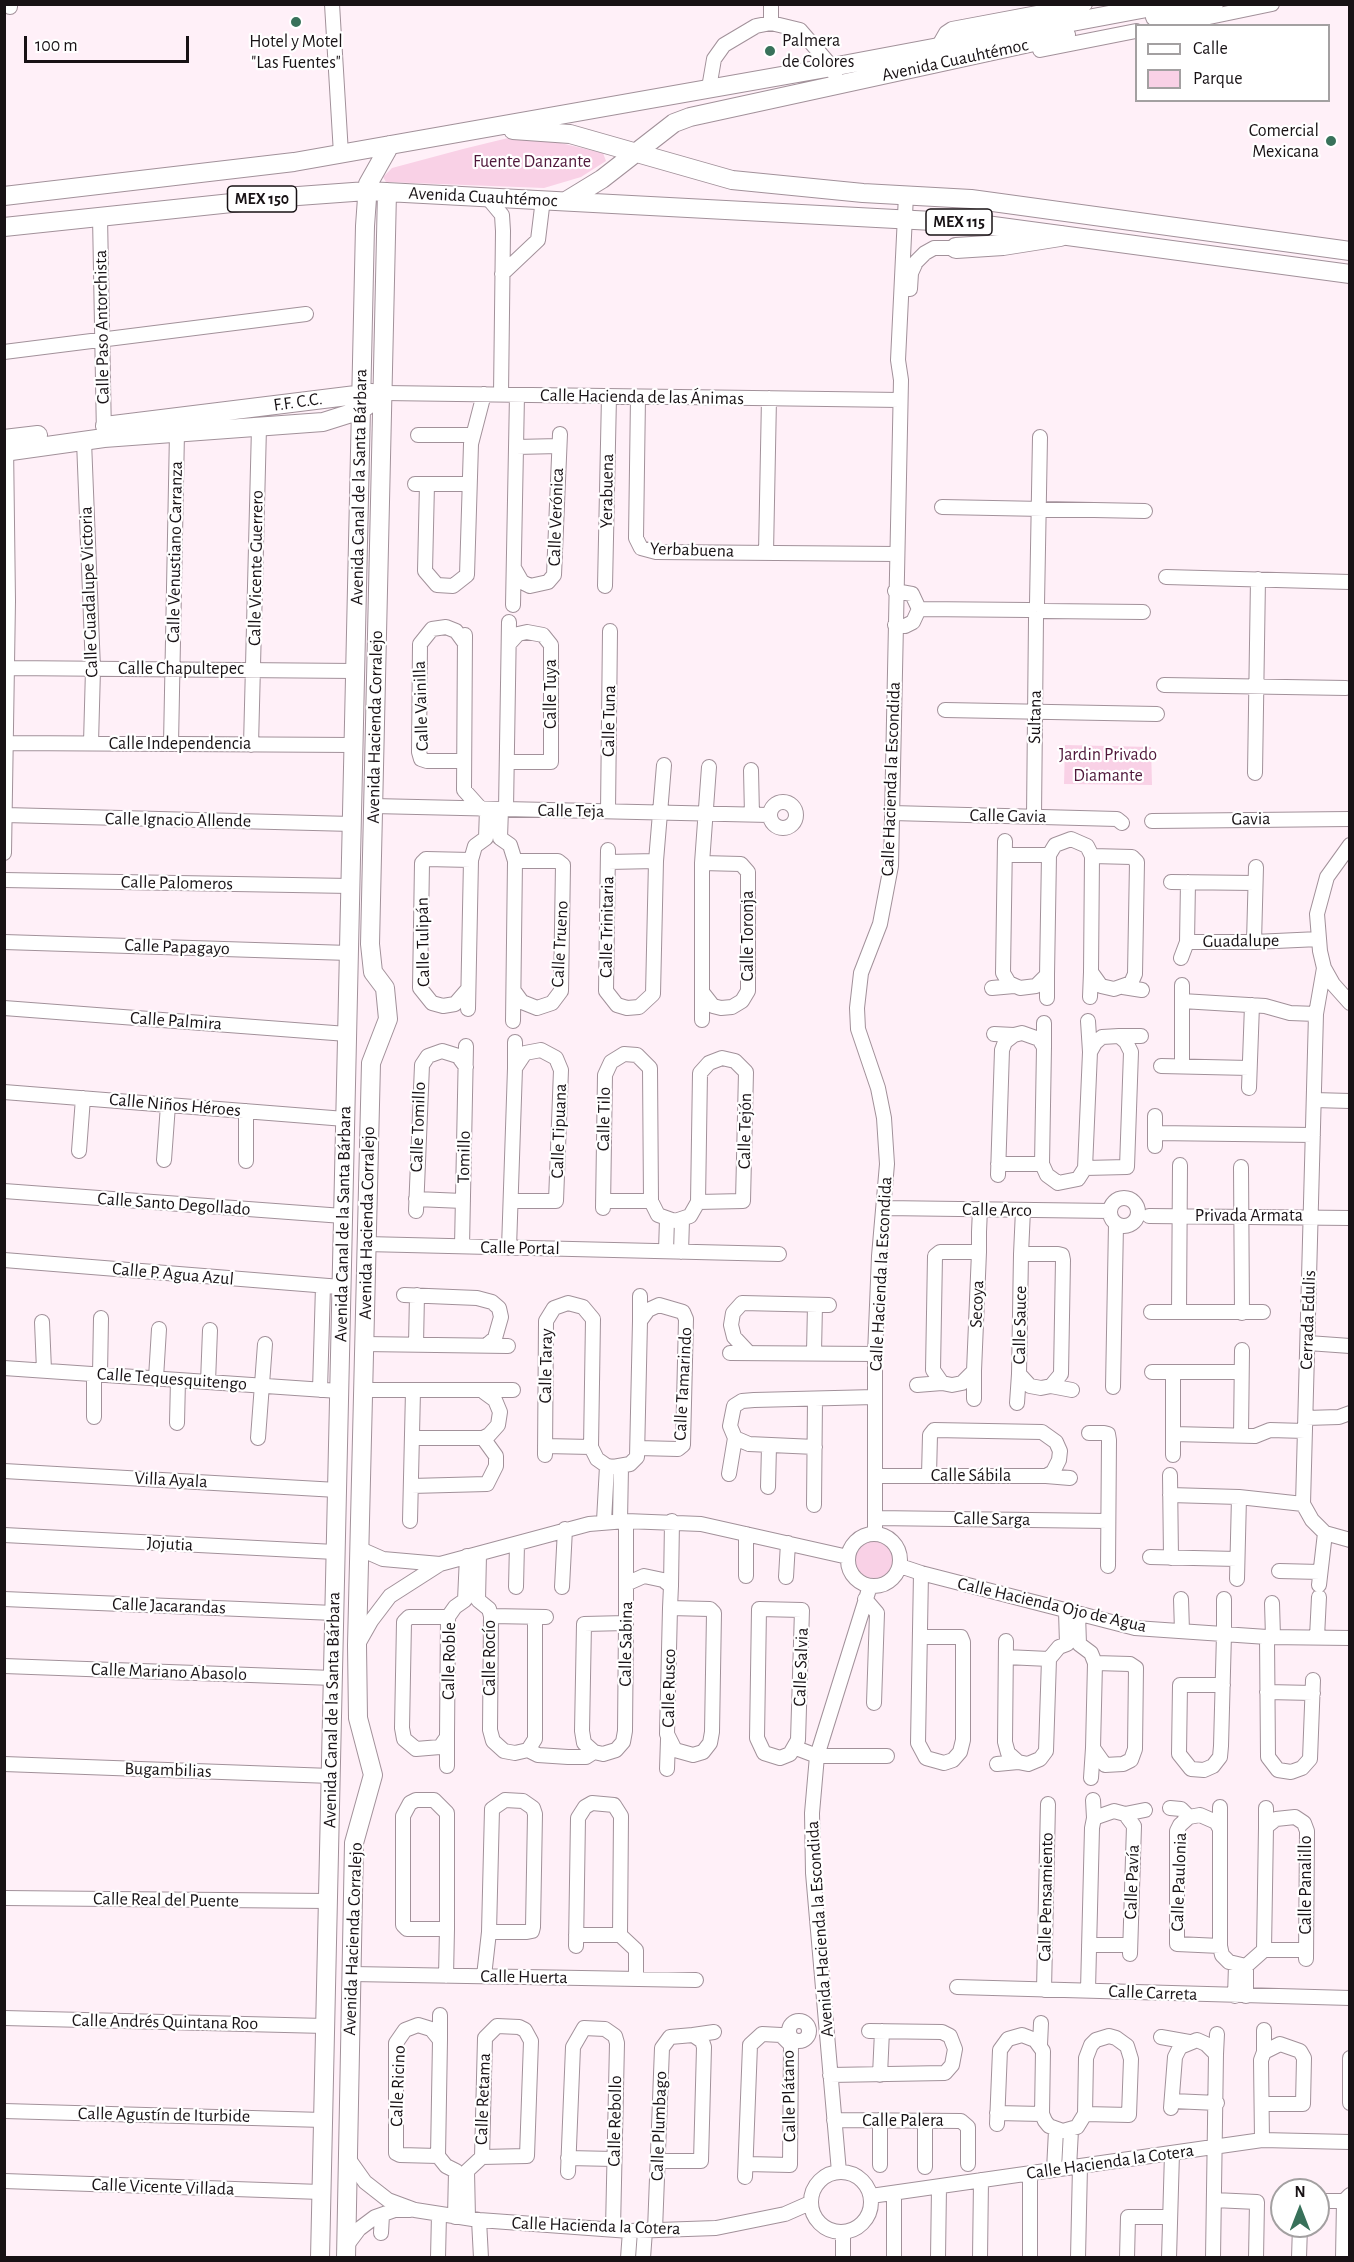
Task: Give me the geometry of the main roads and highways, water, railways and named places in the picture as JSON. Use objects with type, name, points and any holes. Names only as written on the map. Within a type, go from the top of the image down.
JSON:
[{"type":"highway","points":[[956,248],[1003,245],[1060,236]]},
{"type":"main road","name":"Avenida Cuauhtémoc","points":[[4,227],[298,196],[367,191],[566,201],[602,179],[674,123],[690,117],[838,85],[942,54],[1168,4]]},
{"type":"main road","name":"Avenida Cuauhtémoc","points":[[4,196],[294,162],[832,67],[942,54],[1214,4]]},
{"type":"main road","name":"MEX 115","points":[[490,128],[570,134],[732,180],[1034,207],[1350,251]]},
{"type":"main road","name":"Avenida Canal de la Santa Bárbara","points":[[320,2258],[365,226],[367,191],[373,172],[390,146]]},
{"type":"main road","name":"Avenida Hacienda Corralejo","points":[[346,2252],[354,1843],[373,1775],[358,1718],[357,1645],[371,1063],[388,1019],[385,988],[374,972],[370,944],[387,192]]},
{"type":"main road","name":"MEX 115","points":[[566,201],[971,223],[1350,274]]},
{"type":"main road","points":[[365,226],[386,226]]},
{"type":"main road","name":"F.F. C.C.","points":[[5,445],[84,441],[104,432],[177,432],[323,422],[384,393]]},
{"type":"main road","name":"F.F. C.C.","points":[[5,445],[361,402]]},
{"type":"main road","points":[[334,1608],[358,1603]]},
{"type":"place","name":"Hotel y Motel \"Las Fuentes\"","points":[[296,22]]},
{"type":"place","name":"Palmera de Colores","points":[[770,51]]},
{"type":"place","name":"Comercial Mexicana","points":[[1331,141]]},
{"type":"park label","name":"Fuente Danzante","points":[[532,162]]},
{"type":"park label","name":"Jardin Privado Diamante","points":[[1108,765]]}]
